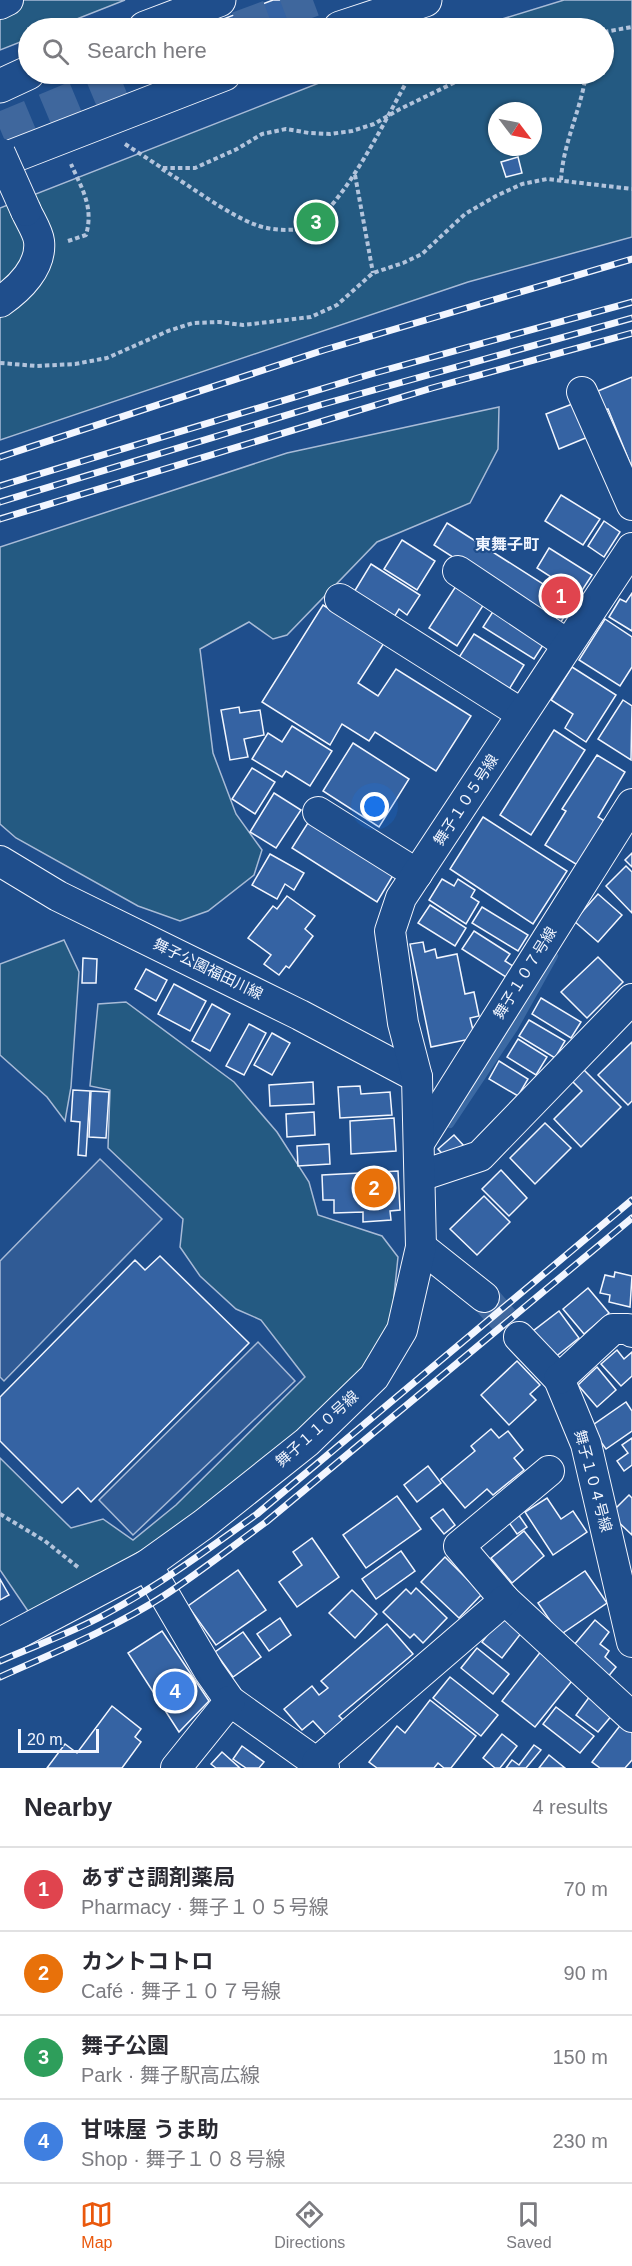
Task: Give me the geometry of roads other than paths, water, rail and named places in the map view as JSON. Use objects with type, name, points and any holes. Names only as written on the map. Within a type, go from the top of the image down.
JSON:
[{"type":"highway","points":[[171,18],[219,0]]},
{"type":"highway","points":[[367,18],[407,3]]},
{"type":"highway","points":[[0,86],[18,78]]},
{"type":"highway","points":[[0,161],[198,84]]},
{"type":"street","points":[[0,3],[8,0]]},
{"type":"street","points":[[0,153],[39,241],[35,265],[19,289],[0,302]]},
{"type":"street","points":[[582,392],[632,505]]},
{"type":"street","name":"舞子１０５号線","points":[[420,1176],[417,1077],[403,1023],[390,931],[401,897],[632,548]]},
{"type":"street","points":[[458,571],[567,644]]},
{"type":"street","points":[[340,599],[522,714]]},
{"type":"street","name":"舞子１０７号線","points":[[419,1143],[632,804]]},
{"type":"street","points":[[318,812],[417,874]]},
{"type":"street","name":"舞子公園福田川線","points":[[0,861],[58,896],[290,1010],[417,1077]]},
{"type":"street","points":[[420,1176],[480,1156],[632,999]]},
{"type":"street","name":"舞子１１０号線","points":[[0,1643],[147,1565],[204,1524],[307,1443],[374,1377],[402,1330],[421,1247],[420,1176]]},
{"type":"street","points":[[421,1247],[484,1297]]},
{"type":"street","points":[[559,1379],[613,1329],[628,1329],[632,1332]]},
{"type":"street","name":"舞子１０４号線","points":[[519,1337],[559,1379],[586,1444],[625,1571],[632,1642]]},
{"type":"street","points":[[549,1471],[459,1546],[505,1600],[632,1717]]},
{"type":"street","points":[[147,1565],[209,1671],[230,1701],[320,1765],[505,1600]]},
{"type":"street","points":[[176,1768],[230,1701]]},
{"type":"waterway","points":[[450,1124],[514,1028],[554,956]]},
{"type":"tunnel","points":[[265,18],[313,0]]},
{"type":"tunnel","points":[[0,129],[107,84]]},
{"type":"tunnel","points":[[484,1297],[519,1337]]},
{"type":"railway","points":[[0,457],[324,350],[632,259]]},
{"type":"railway","points":[[0,486],[371,374],[632,302]]},
{"type":"railway","points":[[0,502],[320,405],[632,318]]},
{"type":"railway","points":[[0,519],[432,388],[632,333]]},
{"type":"railway","points":[[0,1661],[79,1628],[124,1604],[182,1567],[257,1514],[632,1200]]},
{"type":"railway","points":[[0,1677],[126,1618],[204,1568],[266,1522],[632,1218]]},
{"type":"place","name":"舞子公園","points":[[316,222]]},
{"type":"place","name":"あずさ調剤薬局","points":[[561,596]]},
{"type":"place","name":"カントコトロ","points":[[374,1188]]},
{"type":"place","name":"甘味屋 うま助","points":[[175,1691]]},
{"type":"district","name":"東舞子町","points":[[507,544]]}]
